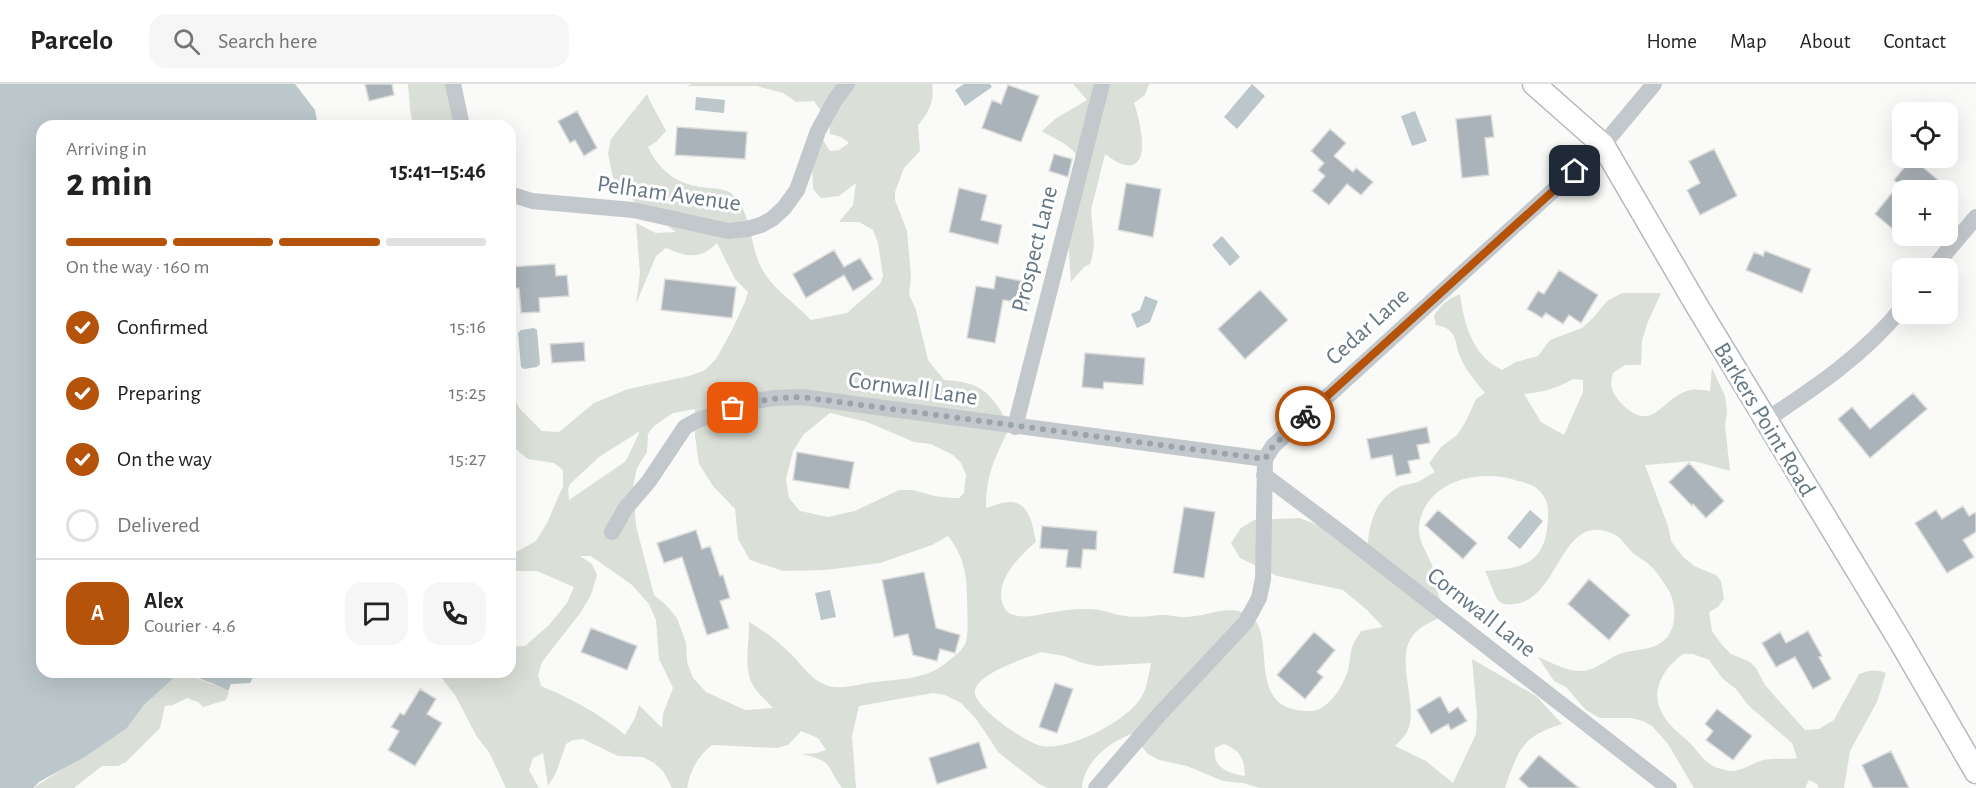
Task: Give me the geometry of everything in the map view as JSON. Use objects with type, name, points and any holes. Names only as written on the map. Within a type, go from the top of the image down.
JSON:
[{"type":"street","points":[[453,84],[461,120]]},
{"type":"street","name":"Pelham Avenue","points":[[516,196],[537,201],[633,210],[728,231],[761,225],[784,208],[797,190],[818,130],[847,84]]},
{"type":"street","name":"Prospect Lane","points":[[1015,427],[1102,84]]},
{"type":"street","name":"Barkers Point Road","points":[[1534,84],[1603,145],[1696,306],[1900,642],[1976,772]]},
{"type":"street","name":"Cedar Lane","points":[[1264,467],[1273,446],[1603,145],[1654,84]]},
{"type":"street","points":[[516,203],[537,201]]},
{"type":"street","points":[[1941,258],[1976,217]]},
{"type":"street","points":[[1766,420],[1825,381],[1866,348],[1892,319]]},
{"type":"street","name":"Cornwall Lane","points":[[612,532],[625,509],[649,481],[674,441],[686,427],[698,420],[750,402],[774,398],[802,397],[1015,427],[1264,467],[1336,528],[1669,788]]},
{"type":"street","points":[[1096,788],[1158,716],[1246,622],[1259,598],[1263,579],[1264,467]]},
{"type":"shaded area","points":[[0,84],[295,84],[315,110],[317,120],[36,120],[36,678],[174,678],[144,705],[127,728],[86,756],[39,782],[33,788],[0,788]]},
{"type":"shaded area","points":[[408,84],[446,84],[455,120],[412,120]]},
{"type":"shaded area","points":[[692,84],[932,84],[933,96],[930,106],[918,125],[920,151],[904,168],[895,192],[895,200],[907,231],[911,277],[909,294],[916,310],[928,360],[944,380],[969,384],[985,392],[1010,426],[990,474],[986,508],[1009,502],[1022,506],[1029,516],[1036,542],[1015,562],[1004,580],[1001,598],[1008,612],[1019,616],[1034,616],[1066,610],[1090,609],[1134,617],[1162,615],[1181,617],[1231,610],[1239,611],[1247,614],[1257,623],[1262,636],[1268,685],[1276,699],[1289,708],[1311,711],[1329,702],[1339,690],[1346,676],[1352,647],[1361,631],[1383,627],[1343,590],[1277,576],[1240,558],[1231,543],[1241,528],[1254,520],[1299,518],[1367,552],[1371,523],[1383,499],[1399,487],[1418,482],[1435,472],[1429,463],[1441,447],[1457,435],[1476,399],[1485,393],[1464,365],[1455,338],[1449,330],[1436,325],[1434,316],[1442,305],[1452,298],[1460,294],[1465,320],[1475,345],[1486,359],[1502,370],[1516,362],[1538,356],[1550,340],[1582,328],[1607,301],[1622,293],[1661,293],[1642,341],[1641,365],[1625,365],[1613,373],[1611,385],[1613,392],[1631,412],[1640,416],[1648,416],[1677,395],[1695,389],[1710,391],[1712,368],[1725,396],[1727,411],[1725,426],[1730,471],[1694,461],[1645,465],[1668,526],[1671,541],[1683,557],[1694,566],[1716,575],[1721,581],[1724,599],[1718,607],[1709,612],[1712,631],[1731,654],[1750,662],[1756,668],[1765,685],[1805,730],[1819,729],[1834,720],[1859,674],[1872,670],[1886,673],[1877,702],[1850,751],[1844,788],[1819,788],[1817,784],[1809,780],[1805,788],[1694,788],[1668,744],[1652,726],[1630,718],[1600,718],[1586,710],[1566,687],[1554,681],[1538,657],[1569,670],[1580,671],[1597,667],[1622,653],[1657,645],[1664,640],[1673,626],[1674,610],[1670,593],[1652,567],[1634,554],[1618,537],[1611,533],[1594,530],[1581,535],[1570,545],[1541,588],[1529,599],[1512,604],[1501,603],[1485,571],[1522,565],[1538,554],[1546,533],[1548,509],[1544,497],[1533,486],[1503,477],[1488,476],[1457,481],[1432,497],[1424,510],[1419,525],[1420,536],[1434,571],[1439,596],[1448,615],[1419,629],[1407,647],[1406,670],[1410,720],[1407,732],[1395,746],[1426,761],[1453,783],[1476,734],[1477,715],[1472,659],[1536,696],[1562,724],[1538,734],[1523,746],[1505,788],[1260,788],[1223,781],[1187,766],[1159,760],[1148,754],[1131,734],[1106,748],[1092,762],[1082,788],[1048,788],[1039,784],[999,753],[977,720],[961,703],[945,695],[933,693],[859,706],[852,736],[856,788],[842,788],[828,765],[819,759],[802,754],[826,750],[818,738],[801,731],[788,745],[777,748],[712,745],[695,764],[687,788],[672,788],[663,771],[643,757],[618,756],[583,739],[573,740],[566,744],[556,773],[548,786],[543,753],[533,758],[529,770],[539,788],[506,788],[489,752],[477,737],[455,695],[442,678],[516,678],[516,647],[525,646],[549,625],[567,603],[574,587],[537,571],[516,571],[516,551],[536,541],[547,523],[563,486],[563,470],[554,463],[528,459],[516,449],[516,402],[519,408],[542,431],[559,432],[594,403],[628,389],[689,376],[705,370],[716,359],[730,334],[748,292],[735,279],[717,243],[705,252],[693,255],[666,248],[656,256],[636,304],[640,274],[636,223],[656,233],[676,232],[630,198],[613,178],[608,153],[611,139],[647,94],[666,131],[648,147],[659,165],[673,177],[689,185],[724,190],[735,197],[749,225],[756,255],[765,274],[811,320],[847,313],[880,284],[883,276],[878,243],[873,230],[859,222],[839,222],[853,205],[856,183],[839,196],[821,198],[813,189],[812,167],[821,137],[830,151],[839,150],[849,143],[841,137],[830,134],[829,122],[814,101],[796,102],[783,93],[756,86],[687,86]],"holes":[[[1573,379],[1583,380],[1583,392],[1564,435],[1541,422],[1524,394],[1543,391]],[[695,409],[695,436],[699,464],[713,486],[735,509],[738,539],[750,560],[783,571],[826,570],[880,563],[932,545],[948,536],[961,558],[966,582],[967,631],[962,649],[943,665],[925,674],[832,687],[816,680],[782,646],[749,622],[747,664],[750,680],[773,708],[745,710],[706,692],[693,678],[687,662],[686,643],[677,618],[654,595],[636,526],[633,486],[637,468],[647,452],[648,434],[654,426],[673,413]],[[830,413],[867,422],[914,442],[931,444],[953,455],[961,463],[966,475],[964,493],[959,498],[950,498],[913,490],[899,490],[855,511],[828,517],[800,511],[789,498],[786,479],[793,451],[804,434]],[[640,431],[626,461],[569,500],[570,484],[599,457]],[[580,556],[591,556],[632,585],[649,604],[656,620],[659,659],[673,688],[663,714],[662,728],[639,705],[635,718],[625,735],[585,707],[541,686],[538,675],[542,662],[581,612],[591,595],[597,575],[592,564]],[[1041,652],[1097,666],[1151,663],[1141,698],[1123,716],[1082,739],[1067,744],[1042,746],[1025,739],[991,714],[976,697],[975,690],[978,684],[994,672]],[[1683,654],[1693,654],[1709,660],[1723,679],[1736,689],[1748,705],[1792,743],[1797,758],[1764,760],[1735,771],[1719,768],[1709,763],[1667,721],[1658,704],[1657,696],[1661,680],[1676,659]],[[1224,744],[1238,752],[1244,764],[1245,776],[1222,768],[1216,760],[1215,748]]]},
{"type":"shaded area","points":[[964,84],[990,84],[992,87],[965,106],[955,90]]},
{"type":"shaded area","points":[[1073,84],[1149,84],[1145,95],[1134,103],[1142,143],[1138,161],[1132,165],[1121,164],[1105,154],[1091,210],[1094,245],[1092,258],[1090,264],[1084,267],[1071,282],[1068,239],[1079,159],[1067,146],[1042,131],[1055,119],[1087,100]]},
{"type":"shaded area","points":[[1252,84],[1265,96],[1237,129],[1224,117]]},
{"type":"shaded area","points":[[696,97],[725,100],[724,113],[695,110]]},
{"type":"shaded area","points":[[1415,111],[1427,141],[1412,146],[1401,116]]},
{"type":"shaded area","points":[[1222,236],[1240,257],[1230,266],[1212,245]]},
{"type":"shaded area","points":[[1145,296],[1158,301],[1150,322],[1137,328],[1131,314],[1140,310]]},
{"type":"shaded area","points":[[534,328],[537,330],[540,364],[537,367],[524,369],[521,367],[518,333],[521,330]]},
{"type":"shaded area","points":[[1530,510],[1543,521],[1520,549],[1507,538]]},
{"type":"shaded area","points":[[830,590],[836,617],[821,620],[815,593]]},
{"type":"shaded area","points":[[174,678],[196,678],[220,685],[229,692],[226,700],[203,707],[198,702],[187,698],[165,706],[160,728],[126,762],[118,766],[102,766],[74,788],[33,788],[127,728],[144,705]]},
{"type":"shaded area","points":[[198,678],[253,678],[250,683],[231,684],[228,691]]},
{"type":"building","points":[[365,84],[392,84],[394,95],[369,101]]},
{"type":"building","points":[[1008,85],[1039,96],[1021,142],[982,128],[992,100],[1001,104]]},
{"type":"building","points":[[577,111],[597,148],[584,156],[575,140],[570,143],[558,121]]},
{"type":"building","points":[[1491,115],[1494,137],[1485,138],[1489,175],[1462,178],[1456,119]]},
{"type":"building","points":[[677,127],[747,132],[745,159],[675,155]]},
{"type":"building","points":[[1330,129],[1346,143],[1334,156],[1353,172],[1356,168],[1373,182],[1361,195],[1347,184],[1329,205],[1312,191],[1325,176],[1318,170],[1324,163],[1311,151]]},
{"type":"building","points":[[1714,149],[1737,196],[1700,215],[1687,190],[1700,183],[1689,161]]},
{"type":"building","points":[[1054,154],[1072,159],[1068,177],[1049,171]]},
{"type":"building","points":[[1904,168],[1924,168],[1938,180],[1894,180]]},
{"type":"building","points":[[1126,183],[1161,189],[1153,237],[1118,230]]},
{"type":"building","points":[[959,188],[987,195],[981,220],[1002,225],[998,244],[949,232]]},
{"type":"building","points":[[1892,193],[1892,228],[1875,214]]},
{"type":"building","points":[[834,250],[844,267],[860,258],[873,279],[853,291],[844,275],[806,298],[793,274]]},
{"type":"building","points":[[1765,251],[1811,269],[1802,293],[1746,270],[1754,252],[1763,256]]},
{"type":"building","points":[[555,264],[556,276],[567,275],[569,296],[539,298],[540,312],[521,313],[519,288],[516,288],[516,267]]},
{"type":"building","points":[[1559,270],[1598,295],[1581,323],[1569,315],[1563,324],[1546,313],[1542,318],[1527,309],[1538,291],[1544,294]]},
{"type":"building","points":[[996,276],[1033,283],[1029,304],[1003,300],[995,343],[967,338],[976,286],[994,289]]},
{"type":"building","points":[[665,279],[736,287],[732,318],[661,310]]},
{"type":"building","points":[[1260,290],[1288,320],[1245,359],[1218,329]]},
{"type":"building","points":[[584,342],[585,361],[552,363],[550,344]]},
{"type":"building","points":[[1085,353],[1145,358],[1143,385],[1104,382],[1103,389],[1082,387]]},
{"type":"building","points":[[1913,393],[1927,409],[1870,458],[1838,419],[1852,407],[1870,429]]},
{"type":"building","points":[[1427,427],[1430,443],[1417,445],[1420,459],[1408,461],[1411,473],[1396,476],[1392,455],[1371,459],[1367,439]]},
{"type":"building","points":[[797,452],[854,462],[849,489],[793,480]]},
{"type":"building","points":[[1689,463],[1724,501],[1706,518],[1669,482]]},
{"type":"building","points":[[1963,506],[1969,516],[1976,512],[1976,532],[1963,540],[1974,557],[1947,573],[1915,523],[1936,510],[1942,519]]},
{"type":"building","points":[[1184,507],[1215,512],[1204,578],[1173,573]]},
{"type":"building","points":[[1438,510],[1477,543],[1463,559],[1425,525]]},
{"type":"building","points":[[1042,526],[1097,531],[1096,550],[1083,549],[1081,568],[1066,567],[1068,550],[1040,548]]},
{"type":"building","points":[[696,530],[702,549],[710,546],[730,598],[720,601],[729,628],[707,635],[682,557],[664,563],[657,543]]},
{"type":"building","points":[[924,572],[936,628],[960,635],[955,653],[940,649],[937,661],[913,655],[908,634],[894,637],[882,580]]},
{"type":"building","points":[[1589,579],[1630,615],[1609,640],[1568,604]]},
{"type":"building","points":[[591,628],[637,646],[627,670],[581,652]]},
{"type":"building","points":[[1808,631],[1822,656],[1819,657],[1831,679],[1813,689],[1795,657],[1776,667],[1762,643],[1780,632],[1786,643]]},
{"type":"building","points":[[1314,632],[1335,650],[1317,672],[1323,677],[1305,699],[1277,675]]},
{"type":"building","points":[[1055,683],[1073,689],[1057,733],[1039,727]]},
{"type":"building","points":[[420,689],[436,699],[427,714],[442,723],[415,766],[388,750],[399,731],[391,727],[400,713],[404,715]]},
{"type":"building","points":[[1440,696],[1449,713],[1458,707],[1467,721],[1451,730],[1448,724],[1431,734],[1417,710]]},
{"type":"building","points":[[1717,709],[1752,736],[1733,760],[1706,740],[1713,731],[1705,724]]},
{"type":"building","points":[[979,742],[987,768],[937,784],[929,758]]},
{"type":"building","points":[[1891,751],[1909,788],[1873,788],[1862,765]]},
{"type":"building","points":[[1539,755],[1579,788],[1529,788],[1519,779]]},
{"type":"way so far","points":[[733,408],[750,402],[774,398],[802,397],[1265,459],[1273,446],[1305,416]]},
{"type":"route","points":[[1305,416],[1575,171]]}]
